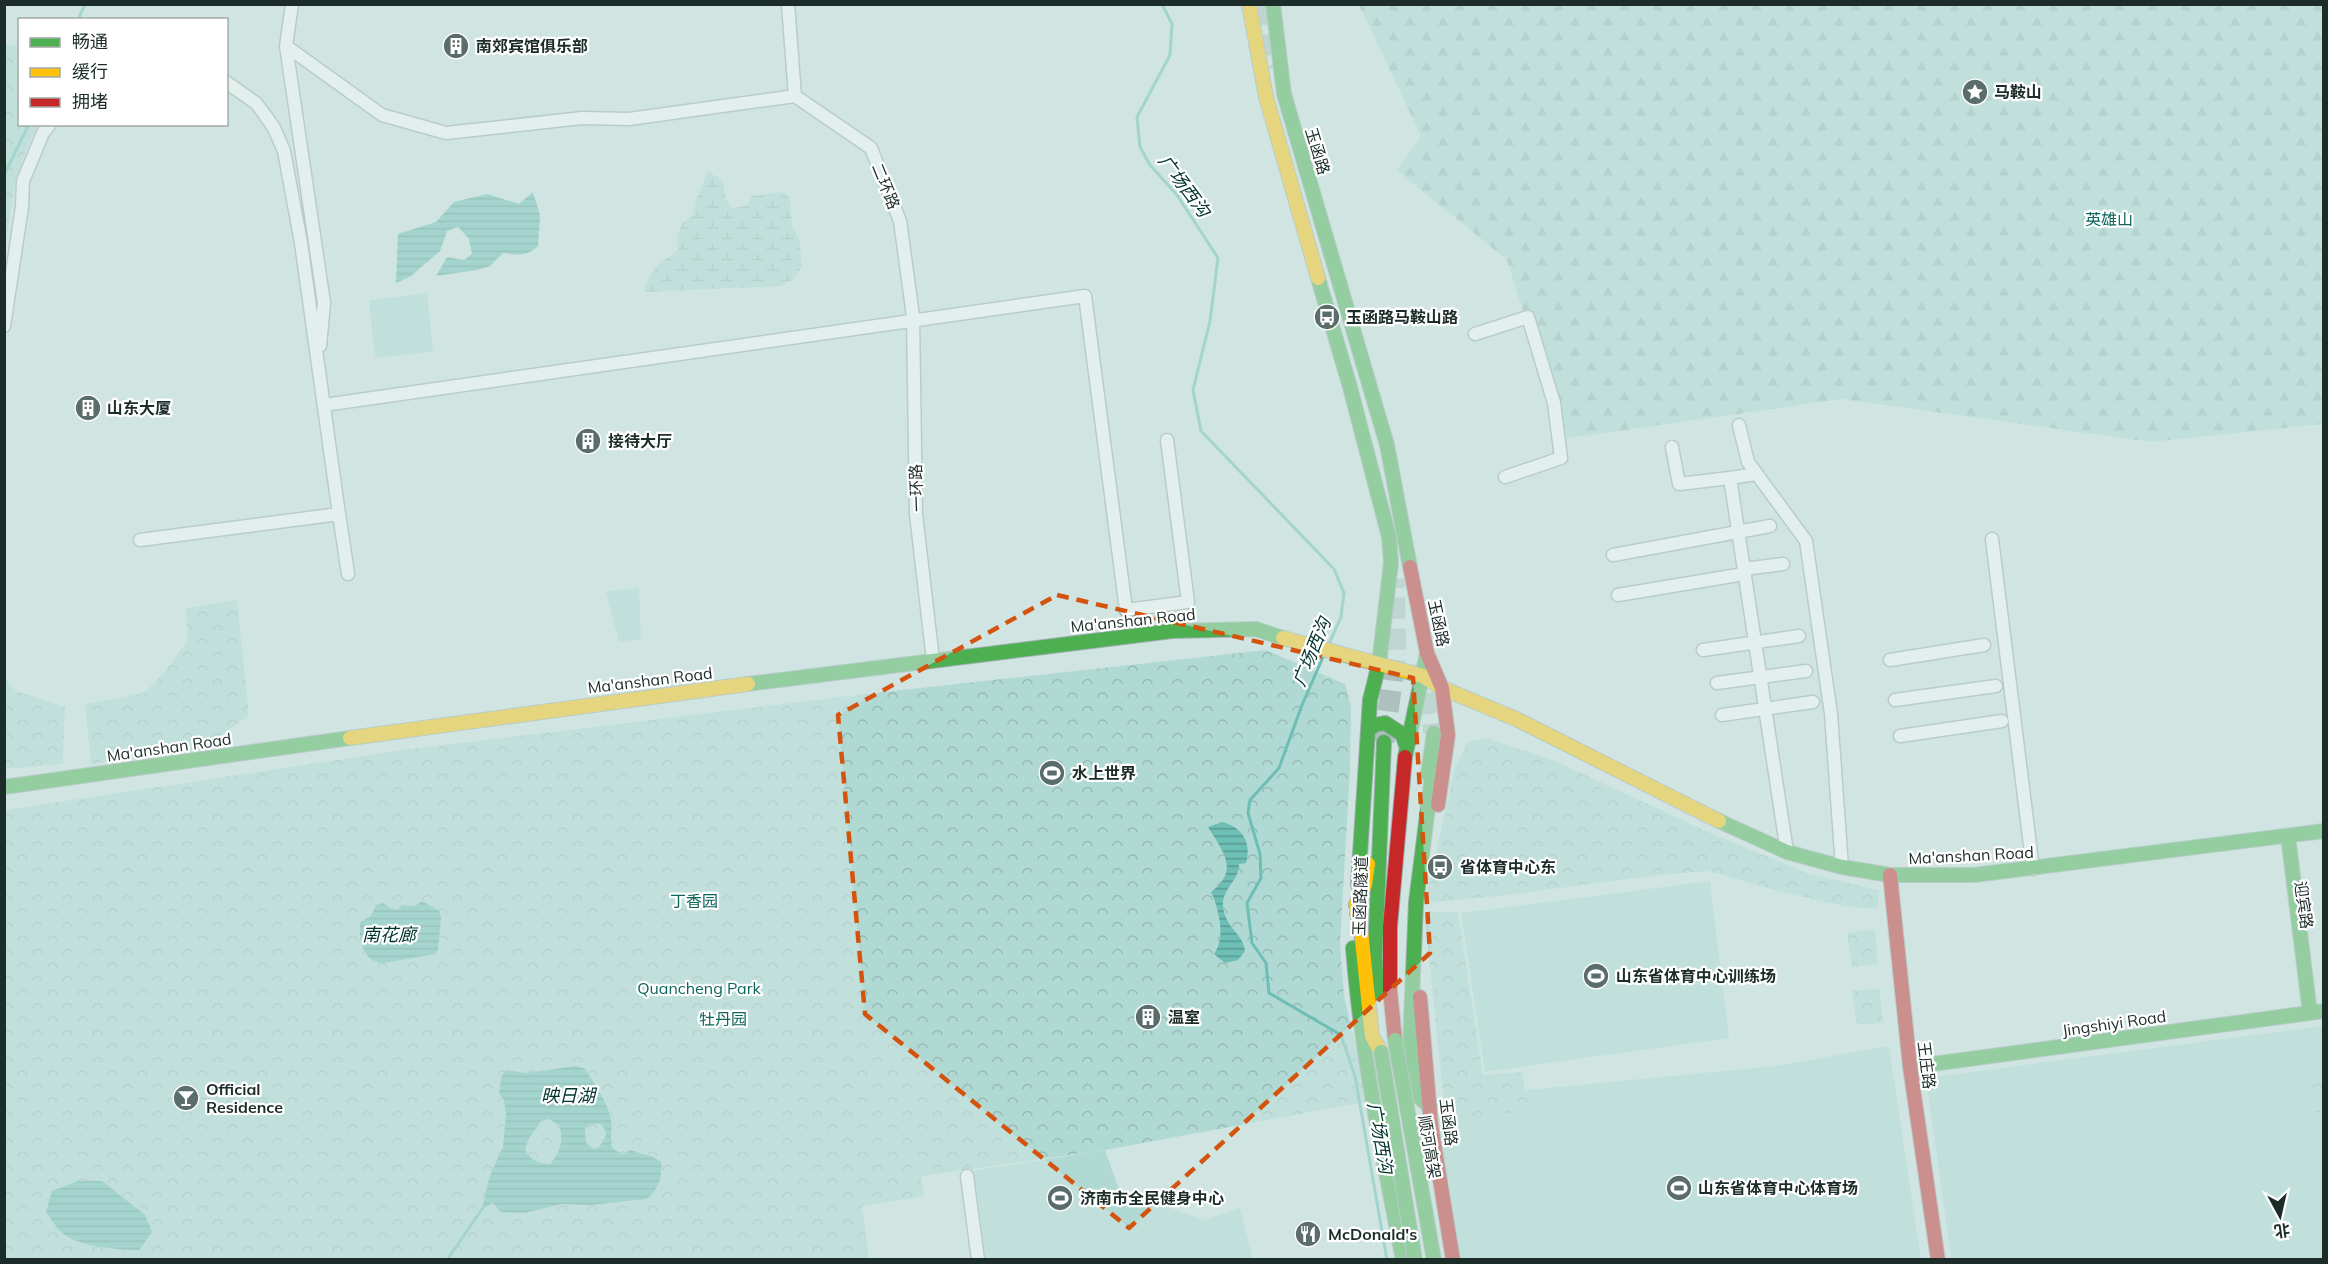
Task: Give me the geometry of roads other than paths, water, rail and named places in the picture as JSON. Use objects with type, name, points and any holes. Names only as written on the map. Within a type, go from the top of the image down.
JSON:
[{"type":"main road","points":[[1249,4],[1266,97],[1350,387],[1389,537],[1391,563],[1379,664],[1370,700],[1357,910],[1372,1036],[1382,1052]]},
{"type":"main road","name":"玉函路","points":[[1273,4],[1284,94],[1388,445],[1427,653],[1442,688],[1448,735],[1419,950],[1422,1032],[1430,1107],[1453,1260]]},
{"type":"main road","name":"Ma'anshan Road","points":[[4,787],[579,706],[933,660],[1173,631],[1256,629],[1300,644],[1423,676],[1442,688],[1516,719],[1721,822],[1787,852],[1842,867],[1890,874],[1969,875],[2033,869],[2324,831]]},
{"type":"main road","points":[[1395,1040],[1390,990],[1390,927],[1406,745],[1427,653]]},
{"type":"main road","points":[[1368,730],[1375,725],[1385,723],[1402,734],[1406,745]]},
{"type":"main road","points":[[1395,1040],[1408,908],[1434,733]]},
{"type":"main road","name":"玉函路隧道","points":[[1382,1052],[1374,954],[1384,742]]},
{"type":"main road","points":[[1430,761],[1431,784],[1416,902],[1410,1045],[1413,1074],[1420,1098],[1430,1107]]},
{"type":"main road","points":[[1382,775],[1365,885],[1352,932],[1356,989],[1403,1260]]},
{"type":"main road","name":"迎宾路","points":[[2283,836],[2312,1012]]},
{"type":"main road","name":"王庄路","points":[[1890,874],[1910,1067],[1938,1260]]},
{"type":"main road","name":"Jingshiyi Road","points":[[1910,1067],[2312,1012]]},
{"type":"main road","name":"顺河高架","points":[[1395,1040],[1434,1260]]},
{"type":"main road","name":"顺河高架","points":[[1382,1052],[1415,1260]]},
{"type":"main road","points":[[1392,1203],[1442,1192]]},
{"type":"street","points":[[292,4],[286,46],[324,303],[318,368]]},
{"type":"street","points":[[286,46],[382,115],[446,133],[582,118],[629,119],[795,96],[788,4]]},
{"type":"street","points":[[228,83],[256,103],[274,128],[284,151],[301,243],[348,574]]},
{"type":"street","name":"二环路","points":[[795,96],[871,148],[900,221],[913,318]]},
{"type":"street","points":[[4,326],[22,207],[23,181],[49,126]]},
{"type":"street","points":[[324,405],[913,318],[1086,296],[1126,610],[1188,602],[1167,440]]},
{"type":"street","points":[[1474,334],[1528,316],[1554,403],[1561,458],[1505,477]]},
{"type":"street","name":"一环路","points":[[913,318],[916,514],[933,660]]},
{"type":"street","points":[[1739,425],[1748,462],[1806,541],[1831,714],[1842,867]]},
{"type":"street","points":[[1672,447],[1679,484],[1756,474]]},
{"type":"street","points":[[1730,478],[1787,852]]},
{"type":"street","points":[[140,540],[339,514]]},
{"type":"street","points":[[1613,555],[1770,526]]},
{"type":"street","points":[[1992,539],[2033,869]]},
{"type":"street","points":[[1618,595],[1783,564]]},
{"type":"street","points":[[1703,650],[1799,636]]},
{"type":"street","points":[[1890,660],[1984,645]]},
{"type":"street","points":[[1717,683],[1806,671]]},
{"type":"street","points":[[1895,700],[1996,686]]},
{"type":"street","points":[[1722,715],[1813,702]]},
{"type":"street","points":[[1900,736],[2002,721]]},
{"type":"street","points":[[967,1176],[978,1260]]},
{"type":"water","points":[[533,192],[540,215],[538,246],[534,250],[522,254],[503,253],[490,266],[436,276],[447,257],[464,260],[472,254],[469,239],[458,227],[447,231],[440,251],[411,276],[396,283],[398,234],[436,222],[454,202],[487,194],[519,204]]},
{"type":"water","points":[[1222,822],[1229,824],[1244,836],[1248,848],[1246,863],[1239,864],[1237,875],[1223,900],[1224,914],[1241,939],[1245,951],[1238,960],[1225,963],[1214,954],[1220,940],[1220,923],[1211,892],[1220,884],[1227,868],[1223,853],[1208,827]]},
{"type":"water","name":"南花廊","points":[[422,901],[439,911],[441,918],[438,950],[435,954],[383,963],[370,958],[361,942],[360,922],[371,916],[376,905],[384,903],[397,910],[402,905],[415,906]]},
{"type":"water","name":"映日湖","points":[[576,1066],[585,1069],[607,1106],[611,1123],[612,1148],[623,1155],[630,1150],[661,1162],[659,1182],[647,1199],[589,1205],[562,1204],[524,1213],[501,1212],[493,1203],[482,1209],[489,1178],[503,1147],[506,1114],[504,1100],[499,1093],[502,1075],[507,1070],[526,1073]],"holes":[[[549,1119],[559,1125],[561,1136],[559,1151],[550,1164],[535,1161],[525,1150],[529,1138],[541,1121]],[[591,1124],[601,1124],[606,1133],[605,1139],[598,1148],[592,1148],[586,1143],[585,1128]]]},
{"type":"water","points":[[78,1181],[102,1181],[145,1215],[152,1232],[139,1250],[114,1249],[79,1242],[68,1237],[57,1227],[46,1212],[52,1191]]},
{"type":"waterway","points":[[79,18],[85,4]]},
{"type":"waterway","name":"广场西沟","points":[[1162,4],[1172,24],[1170,55],[1137,117],[1140,147],[1150,165],[1177,195],[1218,258],[1210,321],[1193,390],[1201,431],[1334,569],[1344,593],[1341,617],[1328,646]]},
{"type":"waterway","points":[[4,178],[28,126]]},
{"type":"waterway","name":"广场西沟","points":[[1323,657],[1302,705],[1279,768],[1250,800],[1248,813],[1260,854],[1261,878],[1247,903],[1252,943],[1266,963],[1269,993],[1341,1035],[1355,1076],[1387,1260]]},
{"type":"waterway","points":[[447,1260],[482,1209]]},
{"type":"tunnel","points":[[1261,4],[1268,69]]},
{"type":"tunnel","points":[[1384,742],[1396,651],[1394,579]]},
{"type":"tunnel","points":[[1425,662],[1434,733]]},
{"type":"place","name":"南郊宾馆俱乐部","points":[[456,46]]},
{"type":"place","name":"马鞍山","points":[[1975,92]]},
{"type":"place","name":"玉函路马鞍山路","points":[[1327,317]]},
{"type":"place","name":"山东大厦","points":[[88,408]]},
{"type":"place","name":"接待大厅","points":[[588,441]]},
{"type":"place","name":"水上世界","points":[[1052,773]]},
{"type":"place","name":"省体育中心东","points":[[1440,867]]},
{"type":"place","name":"山东省体育中心训练场","points":[[1596,976]]},
{"type":"place","name":"温室","points":[[1148,1017]]},
{"type":"place","name":"Official Residence","points":[[186,1098]]},
{"type":"place","name":"山东省体育中心体育场","points":[[1679,1188]]},
{"type":"place","name":"济南市全民健身中心","points":[[1060,1198]]},
{"type":"place","name":"McDonald's","points":[[1308,1234]]},
{"type":"park label","name":"英雄山","points":[[2109,219]]},
{"type":"park label","name":"丁香园","points":[[694,901]]},
{"type":"park label","name":"Quancheng Park","points":[[699,988]]},
{"type":"park label","name":"牡丹园","points":[[723,1019]]}]
